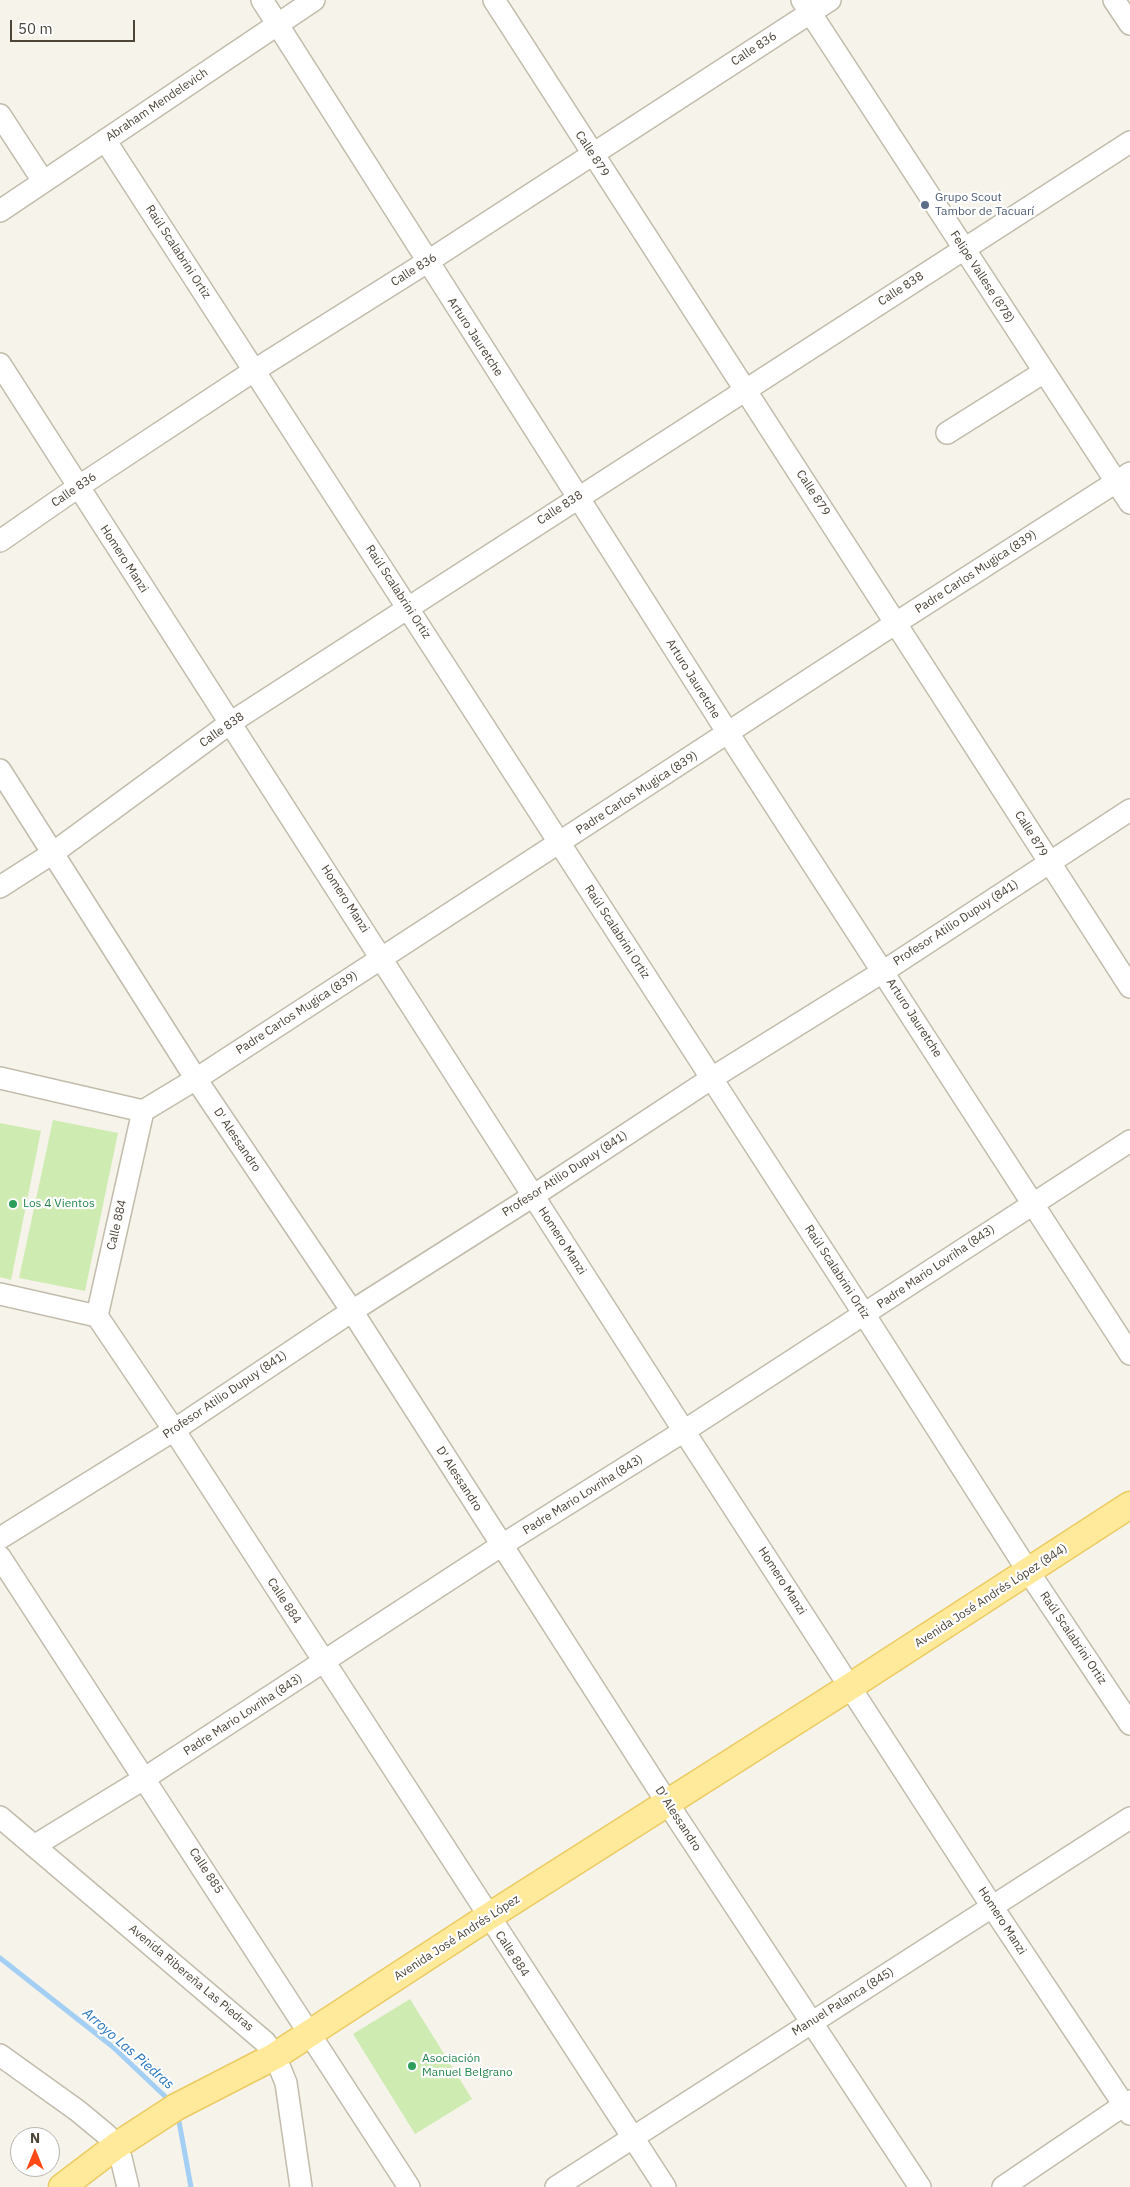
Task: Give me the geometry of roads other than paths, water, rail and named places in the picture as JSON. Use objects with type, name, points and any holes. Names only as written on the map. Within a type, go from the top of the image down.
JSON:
[{"type":"main road","name":"Avenida José Andrés López (844)","points":[[851,1686],[1130,1505]]},
{"type":"main road","name":"Avenida José Andrés López","points":[[62,2187],[147,2125],[212,2087],[265,2061],[311,2033],[488,1917],[851,1686]]},
{"type":"street","name":"Arturo Jauretche","points":[[262,0],[728,734],[884,971],[1130,1354]]},
{"type":"street","name":"Abraham Mendelevich","points":[[0,211],[314,0]]},
{"type":"street","name":"Calle 879","points":[[494,0],[592,155],[746,390],[1130,987]]},
{"type":"street","name":"Calle 836","points":[[0,541],[255,370],[592,155],[806,6],[830,0]]},
{"type":"street","points":[[1114,0],[1130,24]]},
{"type":"street","name":"Felipe Vallese (878)","points":[[806,6],[1044,372],[1123,478],[1130,503]]},
{"type":"street","points":[[0,115],[43,181]]},
{"type":"street","name":"Raúl Scalabrini Ortiz","points":[[105,140],[712,1078],[1028,1571],[1130,1724]]},
{"type":"street","name":"Calle 838","points":[[0,887],[53,853],[230,723],[1130,142]]},
{"type":"street","name":"Homero Manzi","points":[[0,364],[383,958],[684,1431],[851,1686],[993,1908],[1128,2107]]},
{"type":"street","points":[[947,433],[1044,372]]},
{"type":"street","name":"Padre Carlos Mugica (839)","points":[[143,1111],[196,1079],[728,734],[896,622],[1123,478]]},
{"type":"street","name":"D' Alessandro","points":[[0,770],[196,1079],[352,1311],[668,1804],[920,2187]]},
{"type":"street","name":"Profesor Atilio Dupuy (841)","points":[[0,1538],[174,1430],[352,1311],[533,1196],[712,1078],[884,971],[1130,810]]},
{"type":"street","points":[[0,1078],[143,1111]]},
{"type":"street","name":"Calle 884","points":[[143,1111],[97,1316],[174,1430],[488,1917],[665,2187]]},
{"type":"street","name":"Padre Mario Lovriha (843)","points":[[34,1846],[145,1778],[502,1546],[684,1431],[1130,1140]]},
{"type":"street","points":[[0,1294],[97,1316]]},
{"type":"street","name":"Calle 885","points":[[0,1557],[410,2187]]},
{"type":"street","name":"Avenida Ribereña Las Piedras","points":[[0,1817],[265,2042],[265,2061],[286,2083],[301,2187]]},
{"type":"street","name":"Manuel Palanca (845)","points":[[556,2187],[810,2022],[993,1908],[1130,1818]]},
{"type":"street","points":[[0,2055],[78,2111],[107,2135],[116,2146],[124,2166],[128,2187]]},
{"type":"street","points":[[1003,2187],[1128,2107]]},
{"type":"waterway","name":"Arroyo Las Piedras","points":[[0,1958],[113,2047],[171,2102]]},
{"type":"waterway","name":"Arroyo Las Piedras","points":[[178,2116],[191,2187]]},
{"type":"place","name":"Grupo Scout Tambor de Tacuarí","points":[[925,205]]},
{"type":"place","name":"Los 4 Vientos","points":[[13,1204]]},
{"type":"place","name":"Asociación Manuel Belgrano","points":[[412,2066]]}]
